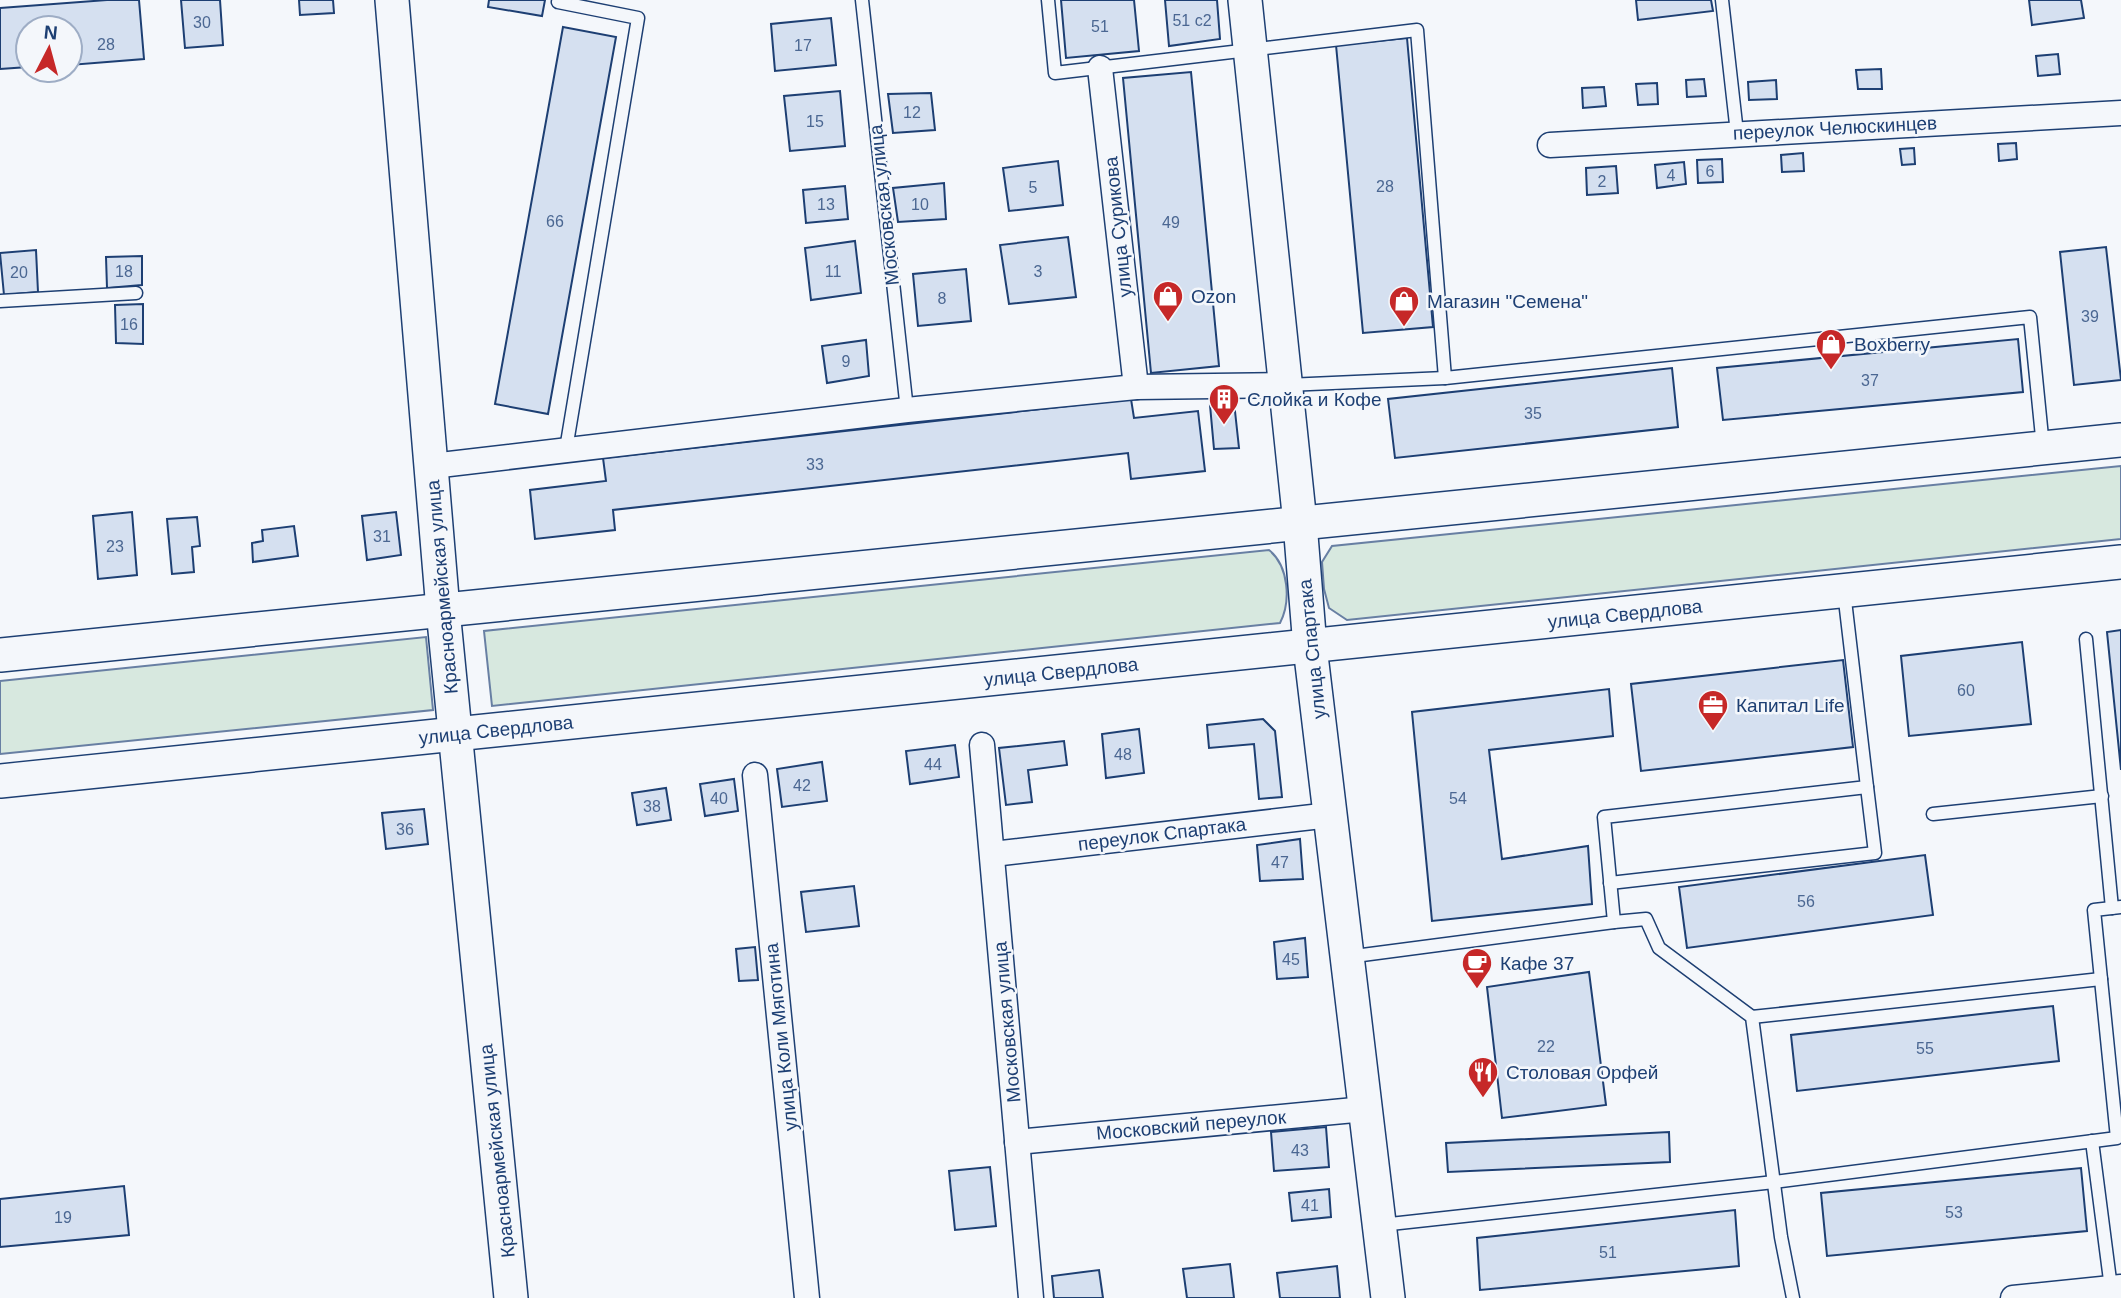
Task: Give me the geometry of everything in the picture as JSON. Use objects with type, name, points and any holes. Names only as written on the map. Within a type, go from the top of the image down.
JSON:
[{"type":"main road","name":"Красноармейская улица","points":[[392,0],[443,610],[511,1298]]},
{"type":"main road","name":"улица Спартака","points":[[1245,0],[1300,523],[1310,647],[1388,1298]]},
{"type":"main road","points":[[0,655],[2121,440]]},
{"type":"main road","name":"улица Свердлова","points":[[0,781],[2121,562]]},
{"type":"street","name":"улица Сурикова","points":[[1100,68],[1136,387]]},
{"type":"street","name":"переулок Челюскинцев","points":[[1550,145],[2121,113]]},
{"type":"street","points":[[432,466],[907,410],[1136,387],[1285,385]]},
{"type":"street","name":"Московская улица","points":[[982,745],[1031,1298]]},
{"type":"street","name":"улица Коли Мяготина","points":[[755,775],[807,1298]]},
{"type":"street","name":"переулок Спартака","points":[[993,854],[1330,815]]},
{"type":"street","name":"Московский переулок","points":[[1017,1142],[1365,1109]]},
{"type":"street","points":[[2012,1298],[2116,1287]]},
{"type":"lane","points":[[559,0],[558,2],[638,18],[566,449]]},
{"type":"lane","name":"Московская улица","points":[[862,0],[907,410]]},
{"type":"lane","points":[[1048,0],[1055,74],[1417,30],[1445,378]]},
{"type":"lane","points":[[1722,0],[1737,133]]},
{"type":"lane","points":[[0,301],[136,293]]},
{"type":"lane","points":[[1285,385],[1445,378],[2030,317],[2043,448]]},
{"type":"lane","points":[[1610,883],[1875,853],[1844,590]]},
{"type":"lane","points":[[1380,1225],[1774,1182],[2117,1138],[2094,910],[2116,908],[2086,639]]},
{"type":"lane","points":[[1614,922],[1604,817],[1867,787]]},
{"type":"lane","points":[[1933,814],[2102,796]]},
{"type":"lane","points":[[1347,957],[1646,919],[1659,948],[1752,1017],[2101,979]]},
{"type":"lane","points":[[1752,1017],[1781,1237],[1793,1298]]},
{"type":"lane","points":[[2092,1142],[2116,1287]]},
{"type":"shaded area","points":[[2121,466],[2121,539],[1347,620],[1329,608],[1324,589],[1322,562],[1332,546]]},
{"type":"shaded area","points":[[1269,550],[1281,565],[1286,585],[1286,605],[1280,623],[492,706],[484,631]]},
{"type":"shaded area","points":[[426,637],[433,710],[0,754],[0,681]]},
{"type":"building","points":[[139,0],[144,59],[84,64],[84,14],[14,14],[14,68],[0,69],[0,8]]},
{"type":"building","points":[[181,0],[220,0],[223,45],[185,48]]},
{"type":"building","points":[[299,0],[333,0],[334,13],[300,15]]},
{"type":"building","points":[[489,0],[545,0],[542,16],[488,7]]},
{"type":"building","points":[[1061,0],[1134,0],[1139,51],[1066,58]]},
{"type":"building","points":[[1165,0],[1217,0],[1220,39],[1169,46]]},
{"type":"building","points":[[1636,0],[1711,0],[1713,11],[1638,20]]},
{"type":"building","points":[[2029,0],[2081,0],[2084,18],[2032,25]]},
{"type":"building","points":[[831,18],[836,65],[775,71],[771,24]]},
{"type":"building","points":[[563,27],[616,37],[548,414],[495,404]]},
{"type":"building","points":[[1407,38],[1433,327],[1363,333],[1336,45]]},
{"type":"building","points":[[2058,54],[2060,74],[2038,76],[2036,56]]},
{"type":"building","points":[[1881,69],[1882,89],[1858,89],[1856,70]]},
{"type":"building","points":[[1191,72],[1219,366],[1151,373],[1123,78]]},
{"type":"building","points":[[1704,79],[1706,96],[1687,97],[1686,80]]},
{"type":"building","points":[[1776,80],[1777,99],[1749,100],[1748,82]]},
{"type":"building","points":[[1657,83],[1658,104],[1638,105],[1636,84]]},
{"type":"building","points":[[1604,87],[1606,106],[1583,108],[1582,88]]},
{"type":"building","points":[[840,91],[845,146],[790,151],[784,96]]},
{"type":"building","points":[[931,93],[935,130],[893,133],[888,94]]},
{"type":"building","points":[[2016,143],[2017,159],[1999,161],[1998,144]]},
{"type":"building","points":[[1914,148],[1915,164],[1902,165],[1900,149]]},
{"type":"building","points":[[1803,153],[1804,171],[1782,172],[1781,155]]},
{"type":"building","points":[[1722,159],[1723,182],[1698,183],[1697,160]]},
{"type":"building","points":[[1058,161],[1063,205],[1009,211],[1003,168]]},
{"type":"building","points":[[1684,162],[1686,184],[1657,188],[1655,165]]},
{"type":"building","points":[[1616,166],[1618,193],[1587,195],[1586,168]]},
{"type":"building","points":[[944,183],[946,219],[898,222],[893,188]]},
{"type":"building","points":[[845,186],[848,219],[806,223],[803,190]]},
{"type":"building","points":[[1068,237],[1076,297],[1009,304],[1000,245]]},
{"type":"building","points":[[855,241],[861,293],[811,300],[805,248]]},
{"type":"building","points":[[2106,247],[2121,380],[2074,385],[2060,252]]},
{"type":"building","points":[[36,250],[38,292],[4,295],[0,253]]},
{"type":"building","points":[[142,256],[142,285],[107,288],[106,257]]},
{"type":"building","points":[[966,269],[971,321],[918,326],[913,274]]},
{"type":"building","points":[[143,304],[143,344],[116,343],[115,305]]},
{"type":"building","points":[[2018,339],[2023,392],[1723,420],[1717,368]]},
{"type":"building","points":[[866,340],[869,376],[827,383],[822,346]]},
{"type":"building","points":[[1672,368],[1678,427],[1395,458],[1388,399]]},
{"type":"building","points":[[1131,399],[1134,418],[1198,411],[1205,471],[1131,479],[1128,453],[613,510],[615,530],[535,539],[530,490],[606,481],[603,458]]},
{"type":"building","name":"Слойка и Кофе","points":[[1234,402],[1239,448],[1214,449],[1210,405]]},
{"type":"building","points":[[132,512],[137,575],[98,579],[93,516]]},
{"type":"building","points":[[396,512],[401,555],[367,560],[362,516]]},
{"type":"building","points":[[197,517],[200,546],[192,547],[194,572],[172,574],[167,519]]},
{"type":"building","points":[[294,526],[298,556],[253,562],[252,543],[263,541],[262,530]]},
{"type":"building","points":[[2121,630],[2121,770],[2107,632]]},
{"type":"building","points":[[2022,642],[2031,724],[1909,736],[1901,656]]},
{"type":"building","points":[[1843,660],[1853,747],[1641,771],[1631,684]]},
{"type":"building","points":[[1609,689],[1613,736],[1489,750],[1502,859],[1588,846],[1592,904],[1432,921],[1412,712]]},
{"type":"building","points":[[1263,719],[1275,731],[1282,797],[1259,799],[1254,744],[1209,748],[1207,725]]},
{"type":"building","points":[[1139,729],[1144,773],[1106,778],[1102,734]]},
{"type":"building","points":[[1064,741],[1067,765],[1028,770],[1032,802],[1006,805],[999,748]]},
{"type":"building","points":[[955,745],[959,777],[910,784],[906,751]]},
{"type":"building","points":[[822,762],[827,801],[782,807],[777,769]]},
{"type":"building","points":[[734,779],[738,811],[705,816],[700,784]]},
{"type":"building","points":[[666,788],[671,820],[637,825],[632,793]]},
{"type":"building","points":[[424,809],[428,844],[386,849],[382,813]]},
{"type":"building","points":[[1300,839],[1303,879],[1260,881],[1257,845]]},
{"type":"building","points":[[1925,855],[1933,915],[1687,948],[1679,887]]},
{"type":"building","points":[[854,886],[859,926],[806,932],[801,892]]},
{"type":"building","points":[[1305,938],[1308,977],[1277,979],[1274,942]]},
{"type":"building","points":[[755,947],[758,980],[739,981],[736,949]]},
{"type":"building","points":[[1589,972],[1606,1105],[1502,1118],[1487,987]]},
{"type":"building","points":[[2053,1006],[2059,1061],[1797,1091],[1791,1035]]},
{"type":"building","points":[[1326,1127],[1329,1167],[1274,1171],[1271,1132]]},
{"type":"building","points":[[1669,1132],[1670,1162],[1448,1172],[1446,1143]]},
{"type":"building","points":[[990,1167],[996,1226],[955,1230],[949,1171]]},
{"type":"building","points":[[2081,1168],[2087,1231],[1827,1256],[1821,1193]]},
{"type":"building","points":[[124,1186],[129,1235],[0,1247],[0,1199]]},
{"type":"building","points":[[1329,1189],[1331,1217],[1292,1221],[1289,1193]]},
{"type":"building","points":[[1735,1210],[1739,1266],[1480,1290],[1477,1238]]},
{"type":"building","points":[[1230,1264],[1234,1298],[1187,1298],[1183,1269]]},
{"type":"building","points":[[1337,1266],[1340,1298],[1280,1298],[1277,1273]]},
{"type":"building","points":[[1099,1270],[1103,1298],[1054,1298],[1052,1276]]},
{"type":"place","name":"Ozon","points":[[1168,323]]},
{"type":"place","name":"Магазин \"Семена\"","points":[[1404,328]]},
{"type":"place","name":"Boxberry","points":[[1831,371]]},
{"type":"place","name":"Слойка и Кофе","points":[[1224,426]]},
{"type":"place","name":"Капитал Life","points":[[1713,732]]},
{"type":"place","name":"Кафе 37","points":[[1477,990]]},
{"type":"place","name":"Столовая Орфей","points":[[1483,1099]]}]
